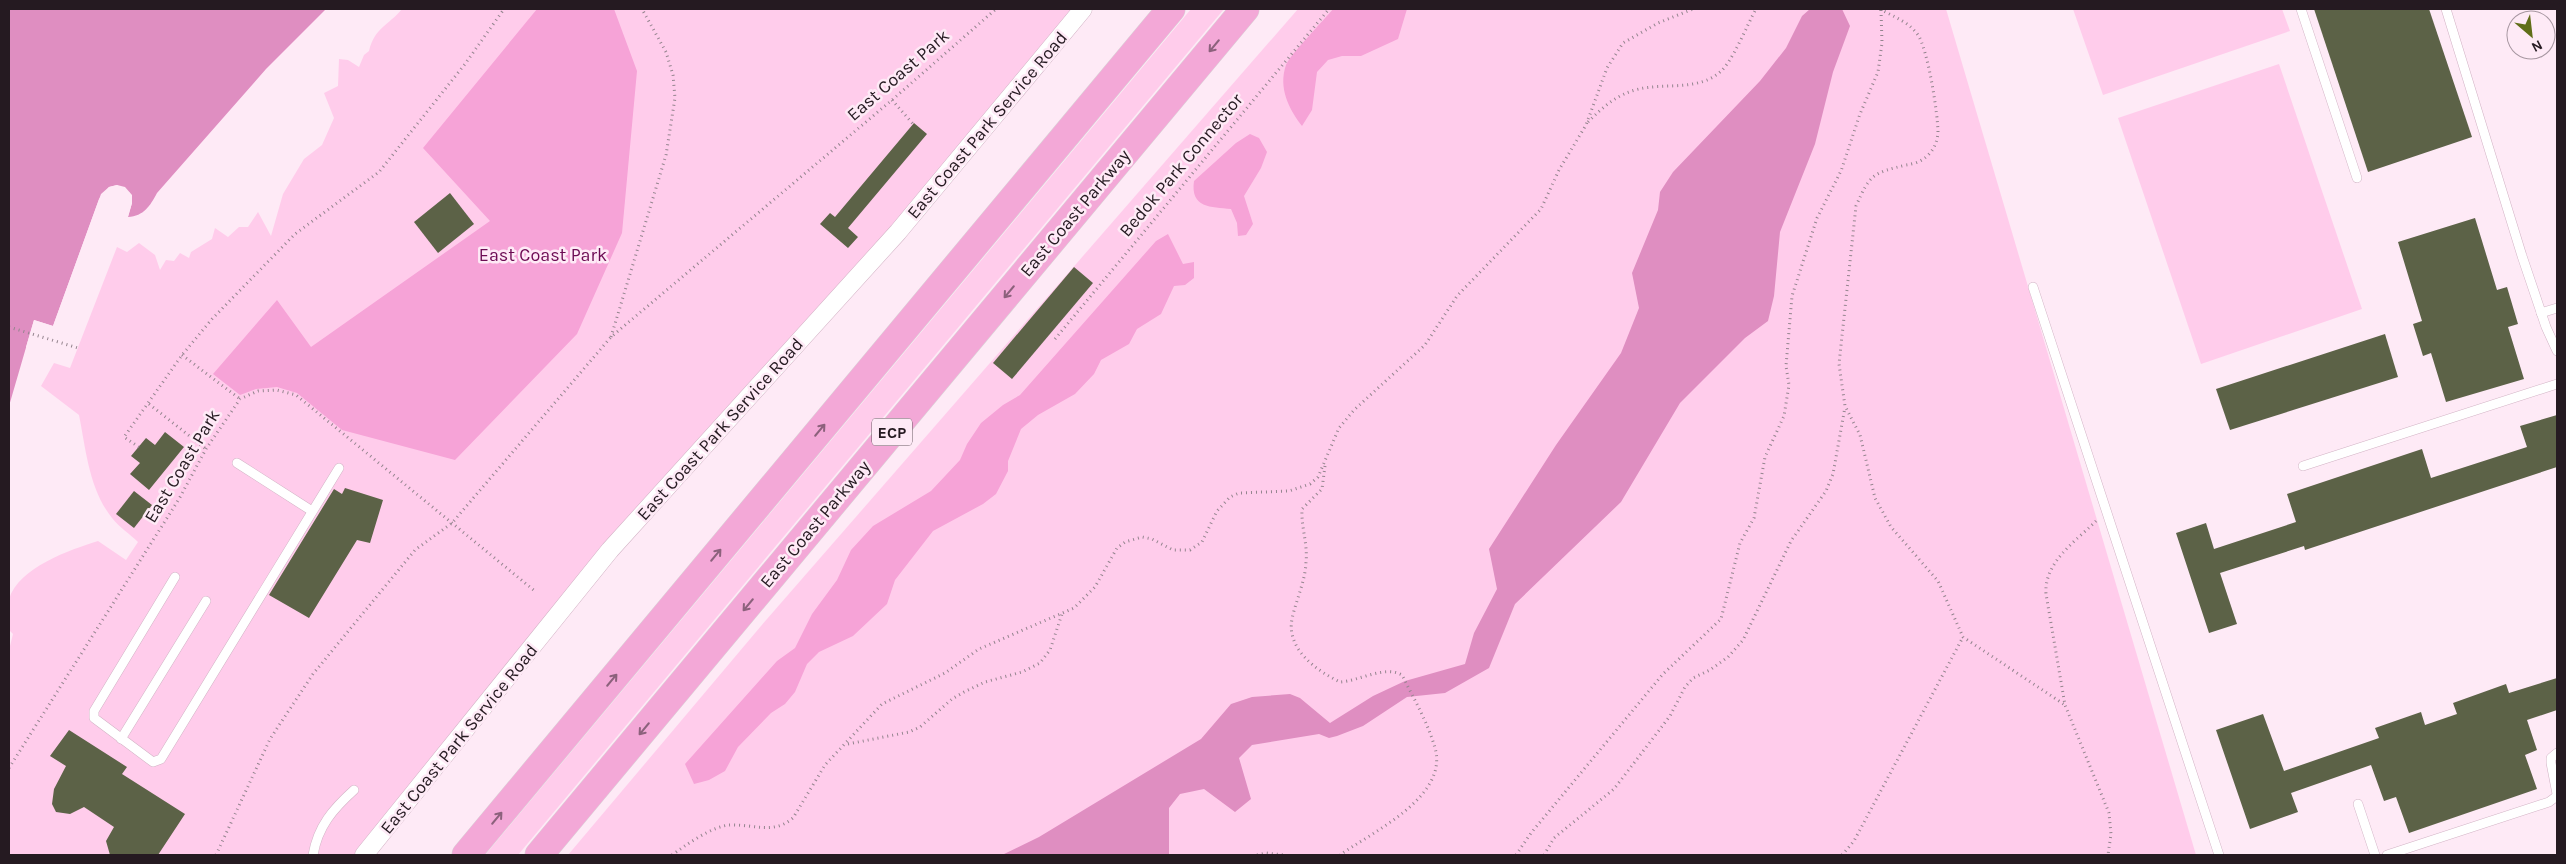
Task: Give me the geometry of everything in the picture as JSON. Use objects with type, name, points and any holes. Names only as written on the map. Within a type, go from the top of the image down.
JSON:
[{"type":"highway","points":[[466,855],[1172,9]]},
{"type":"highway","name":"East Coast Parkway","points":[[538,855],[1245,9]]},
{"type":"street","name":"East Coast Park Service Road","points":[[364,855],[610,550],[898,232],[1083,9]]},
{"type":"lane","points":[[2301,9],[2357,178]]},
{"type":"lane","points":[[2446,9],[2541,313],[2557,351]]},
{"type":"lane","points":[[2033,287],[2219,855]]},
{"type":"lane","points":[[2541,313],[2557,308]]},
{"type":"lane","points":[[2303,466],[2557,384]]},
{"type":"lane","points":[[237,464],[312,511]]},
{"type":"lane","points":[[175,577],[94,711],[94,718],[153,762],[161,759],[339,468]]},
{"type":"lane","points":[[121,739],[206,601]]},
{"type":"lane","points":[[2386,855],[2549,802],[2557,795],[2551,763],[2552,758],[2557,753]]},
{"type":"lane","points":[[313,855],[324,822],[331,811],[354,790]]},
{"type":"lane","points":[[2358,804],[2375,855]]},
{"type":"path","points":[[139,447],[124,438],[182,355],[212,319],[295,234],[379,172],[465,64],[504,9]]},
{"type":"path","name":"East Coast Park","points":[[611,337],[666,156],[675,98],[674,74],[666,52],[642,9]]},
{"type":"path","name":"East Coast Park","points":[[216,855],[270,739],[313,674],[415,550],[452,523],[611,337],[892,100],[996,9]]},
{"type":"path","name":"Bedok Park Connector","points":[[1055,338],[1329,9]]},
{"type":"path","points":[[672,855],[692,840],[728,825],[770,829],[786,824],[793,818],[825,765],[847,744],[866,718],[882,704],[945,673],[979,649],[1074,608],[1095,587],[1118,548],[1125,542],[1142,537],[1152,539],[1173,550],[1190,550],[1202,542],[1217,511],[1230,497],[1239,493],[1289,490],[1310,484],[1318,477],[1325,464],[1339,428],[1354,410],[1425,345],[1457,296],[1542,209],[1559,170],[1586,125],[1606,68],[1623,43],[1658,23],[1693,9]]},
{"type":"path","points":[[1586,125],[1602,108],[1619,96],[1640,89],[1709,80],[1729,62],[1756,9]]},
{"type":"path","points":[[1880,9],[1908,24],[1924,46],[1938,132],[1935,148],[1926,158],[1916,163],[1882,171],[1873,176],[1865,186],[1856,206],[1839,364],[1846,406],[1860,435],[1875,498],[1883,514],[1938,581],[1963,637],[2064,705]]},
{"type":"path","points":[[1516,855],[1531,832],[1663,674],[1721,619],[1740,543],[1754,518],[1760,472],[1784,416],[1789,385],[1786,366],[1792,296],[1817,218],[1841,171],[1860,114],[1878,72],[1882,43],[1880,9]]},
{"type":"path","points":[[892,100],[913,124]]},
{"type":"path","points":[[9,327],[78,348]]},
{"type":"path","points":[[182,355],[240,399]]},
{"type":"path","name":"East Coast Park","points":[[9,768],[179,499],[206,449],[240,399],[258,391],[277,390],[296,396],[452,523]]},
{"type":"path","points":[[149,404],[206,449]]},
{"type":"path","points":[[1544,855],[1554,838],[1614,789],[1670,716],[1685,687],[1693,678],[1710,670],[1728,657],[1743,640],[1791,541],[1826,491],[1833,474],[1846,406]]},
{"type":"path","points":[[1325,464],[1322,489],[1302,509],[1307,547],[1306,564],[1292,620],[1295,642],[1314,666],[1340,682],[1388,672],[1396,672],[1402,675],[1436,750],[1436,772],[1430,784],[1413,805],[1340,855]]},
{"type":"path","points":[[2107,510],[2056,561],[2049,570],[2045,582],[2064,705],[2109,813],[2111,834],[2108,855]]},
{"type":"path","points":[[452,523],[536,592]]},
{"type":"path","points":[[847,744],[908,732],[920,727],[952,698],[985,682],[1022,672],[1040,663],[1050,650],[1062,614]]},
{"type":"path","points":[[1842,855],[1854,841],[1963,637]]},
{"type":"path","points":[[1257,855],[1266,853],[1284,855]]},
{"type":"green space","name":"East Coast Park","points":[[402,9],[1078,9],[868,267],[607,550],[357,855],[9,855],[9,650],[13,634],[9,630],[9,599],[23,578],[34,569],[60,555],[98,541],[126,560],[138,542],[112,518],[98,495],[86,455],[79,415],[41,386],[54,363],[70,368],[117,247],[127,252],[139,243],[155,255],[160,270],[166,260],[174,261],[180,253],[189,258],[191,252],[212,239],[215,228],[228,237],[239,227],[248,227],[258,212],[271,236],[283,194],[304,159],[322,145],[334,118],[324,93],[338,86],[339,59],[348,60],[359,67],[378,32]]},
{"type":"green space","points":[[537,9],[614,9],[637,71],[622,233],[577,334],[455,460],[342,430],[297,393],[277,387],[256,389],[240,395],[213,374],[277,300],[311,347],[490,221],[423,148]]},
{"type":"green space","points":[[1191,9],[1224,9],[518,855],[485,855]]},
{"type":"green space","points":[[1298,9],[1946,9],[2196,855],[568,855],[761,626]]},
{"type":"green space","points":[[1333,9],[1407,9],[1398,39],[1361,56],[1342,56],[1328,60],[1317,72],[1312,110],[1302,126],[1286,98],[1283,82],[1286,65]]},
{"type":"green space","points":[[2073,9],[2282,9],[2290,31],[2103,95]]},
{"type":"green space","points":[[2279,64],[2362,309],[2201,364],[2118,118]]},
{"type":"green space","points":[[1250,134],[1259,138],[1267,152],[1261,168],[1244,196],[1253,224],[1246,235],[1238,236],[1237,223],[1231,209],[1209,206],[1199,201],[1195,196],[1194,181],[1236,143]]},
{"type":"green space","points":[[1168,234],[1183,264],[1194,262],[1194,278],[1185,285],[1174,286],[1161,314],[1137,329],[1129,344],[1101,360],[1094,374],[1075,394],[1038,415],[1021,429],[1008,461],[1008,471],[996,494],[983,504],[933,531],[895,580],[887,604],[853,636],[819,652],[807,664],[795,692],[785,704],[771,713],[738,747],[725,771],[709,780],[694,784],[685,764],[777,661],[795,648],[812,614],[837,580],[851,550],[873,526],[931,491],[960,460],[967,444],[981,423],[1003,405],[1020,395],[1156,241]]},
{"type":"shaded area","points":[[9,9],[326,9],[266,69],[157,193],[146,210],[138,215],[128,217],[132,203],[130,193],[117,185],[109,187],[99,199],[53,326],[34,320],[9,406]]},
{"type":"shaded area","points":[[1810,9],[1842,9],[1850,26],[1833,72],[1815,144],[1780,232],[1774,296],[1768,321],[1745,338],[1680,403],[1621,502],[1515,604],[1489,668],[1445,693],[1407,697],[1363,726],[1337,736],[1329,738],[1319,734],[1252,745],[1239,758],[1251,799],[1235,812],[1204,789],[1180,794],[1169,808],[1169,855],[1002,855],[1039,837],[1201,739],[1231,704],[1252,697],[1290,694],[1300,698],[1330,723],[1373,696],[1405,681],[1465,664],[1474,633],[1497,589],[1489,549],[1556,445],[1621,353],[1639,308],[1632,273],[1658,210],[1660,192],[1673,172],[1760,81],[1786,48],[1802,16]]},
{"type":"pier","points":[[117,185],[125,187],[132,195],[132,203],[127,220],[125,217],[130,201],[128,194],[119,188],[110,189],[103,195],[55,327],[36,323],[28,347],[26,347],[34,320],[53,326],[101,194],[109,187]]},
{"type":"building","points":[[2314,9],[2429,9],[2472,137],[2368,172]]},
{"type":"building","points":[[914,123],[927,134],[848,228],[858,237],[848,248],[820,224],[830,213],[835,217]]},
{"type":"building","points":[[450,193],[474,224],[438,253],[414,222]]},
{"type":"building","points":[[2475,218],[2497,290],[2507,287],[2518,324],[2508,327],[2524,379],[2446,402],[2431,353],[2423,356],[2413,324],[2422,321],[2398,242]]},
{"type":"building","points":[[1074,267],[1093,283],[1012,379],[993,363]]},
{"type":"building","points":[[2385,334],[2398,377],[2230,430],[2216,389]]},
{"type":"building","points":[[2557,415],[2557,467],[2305,550],[2304,546],[2220,573],[2237,624],[2209,633],[2176,533],[2206,523],[2214,549],[2296,522],[2287,494],[2422,449],[2431,478],[2527,447],[2520,426]]},
{"type":"building","points":[[165,432],[184,447],[149,490],[130,474],[140,463],[131,456],[146,438],[155,445]]},
{"type":"building","points":[[345,488],[383,500],[370,543],[357,540],[309,618],[269,595],[334,489],[342,494]]},
{"type":"building","points":[[134,491],[152,505],[134,528],[116,514]]},
{"type":"building","points":[[2557,678],[2557,710],[2527,720],[2537,750],[2525,755],[2537,789],[2409,833],[2396,797],[2384,801],[2371,765],[2291,793],[2298,812],[2250,829],[2216,730],[2263,714],[2284,771],[2379,738],[2375,728],[2421,712],[2425,725],[2457,714],[2453,703],[2506,684],[2509,693]]},
{"type":"building","points":[[69,730],[127,767],[122,774],[185,814],[158,855],[110,855],[106,841],[114,827],[84,807],[70,814],[56,812],[52,804],[54,789],[66,766],[50,756]]}]
